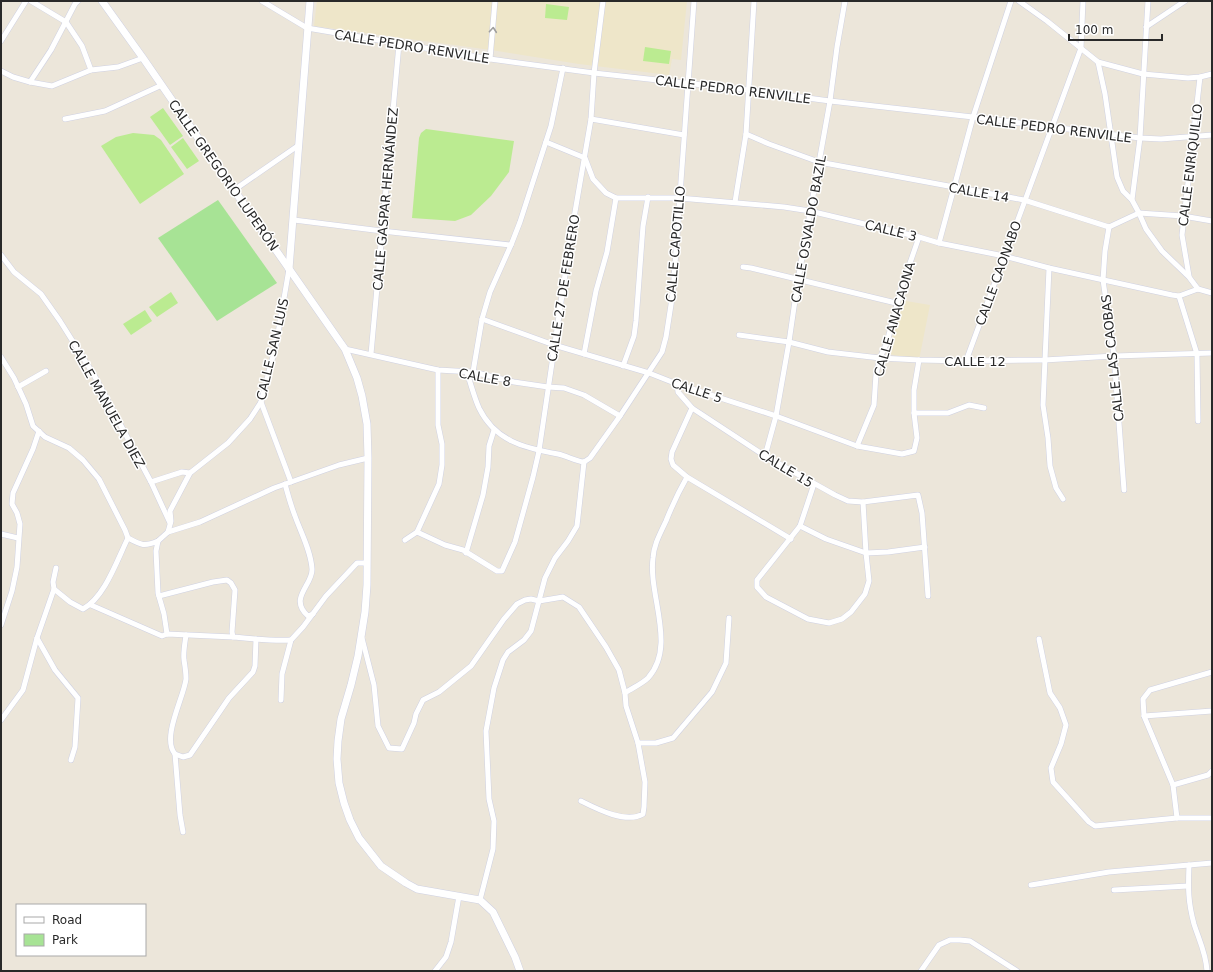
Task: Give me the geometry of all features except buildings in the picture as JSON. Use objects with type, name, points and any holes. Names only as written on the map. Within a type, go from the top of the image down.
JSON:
[{"type":"street","points":[[1,41],[26,1]]},
{"type":"street","points":[[31,1],[66,22],[82,46],[91,70]]},
{"type":"street","points":[[30,82],[51,50],[78,1]]},
{"type":"street","name":"CALLE GREGORIO LUPERÓN","points":[[102,1],[345,349],[357,378],[367,424],[367,562],[362,638],[351,685],[341,718],[338,741],[337,759],[339,783],[344,803],[359,838],[381,866],[417,889],[480,900]]},
{"type":"street","name":"CALLE PEDRO RENVILLE","points":[[262,1],[307,28],[490,59],[594,73],[748,90],[1140,138],[1161,139],[1212,135]]},
{"type":"street","points":[[289,269],[310,1]]},
{"type":"street","points":[[490,59],[495,1]]},
{"type":"street","name":"CALLE 27 DE FEBRERO","points":[[466,553],[497,571],[502,571],[515,542],[533,477],[539,451],[570,241],[591,119],[594,73],[603,1]]},
{"type":"street","name":"CALLE CAPOTILLO","points":[[584,462],[590,458],[649,373],[662,352],[666,337],[673,292],[694,1]]},
{"type":"street","points":[[735,202],[746,134],[754,1]]},
{"type":"street","name":"CALLE OSVALDO BAZIL","points":[[765,456],[776,416],[798,280],[820,162],[845,1]]},
{"type":"street","points":[[939,243],[973,117],[1011,1]]},
{"type":"street","points":[[1019,1],[1047,20],[1098,62],[1143,74],[1188,78],[1212,74]]},
{"type":"street","name":"CALLE CAONABO","points":[[966,361],[1081,48],[1083,1]]},
{"type":"street","points":[[1132,200],[1140,138],[1148,1]]},
{"type":"street","points":[[1146,27],[1185,1]]},
{"type":"street","name":"CALLE GASPAR HERNÁNDEZ","points":[[371,354],[399,44]]},
{"type":"street","points":[[1,71],[13,77],[30,82],[52,86],[91,70],[118,67],[143,58]]},
{"type":"street","points":[[1098,62],[1117,178],[1123,191],[1132,200],[1146,229],[1162,251],[1189,277],[1198,289]]},
{"type":"street","points":[[473,372],[482,319],[490,292],[512,245],[546,142],[563,68]]},
{"type":"street","name":"CALLE ENRIQUILLO","points":[[1189,277],[1182,235],[1183,216],[1200,77]]},
{"type":"street","points":[[65,119],[105,111],[162,86]]},
{"type":"street","points":[[591,119],[684,135]]},
{"type":"street","name":"CALLE 14","points":[[746,134],[769,144],[820,162],[1024,200],[1109,227]]},
{"type":"street","points":[[546,142],[585,158],[593,179],[606,193],[616,198],[607,252],[596,291],[584,354]]},
{"type":"street","points":[[234,190],[299,145]]},
{"type":"street","points":[[623,366],[634,336],[643,226],[648,197]]},
{"type":"street","name":"CALLE 3","points":[[616,198],[680,198],[735,202],[810,211],[939,243],[1004,256],[1050,268],[1179,296]]},
{"type":"street","points":[[1109,227],[1139,213],[1183,216],[1212,221]]},
{"type":"street","points":[[294,220],[382,232],[512,245]]},
{"type":"street","name":"CALLE LAS CAOBAS","points":[[1109,227],[1105,250],[1103,280],[1114,356],[1124,490]]},
{"type":"street","name":"CALLE ANACAONA","points":[[857,446],[874,405],[876,374],[880,358],[887,342],[896,303],[919,237]]},
{"type":"street","name":"CALLE MANUELA DIEZ","points":[[1,255],[14,272],[41,294],[94,375],[151,482],[170,524]]},
{"type":"street","points":[[743,267],[896,303]]},
{"type":"street","points":[[1050,268],[1044,360],[1043,405],[1048,438],[1050,466],[1056,488],[1063,499]]},
{"type":"street","name":"CALLE SAN LUIS","points":[[190,473],[228,443],[250,419],[261,402],[276,345],[289,269]]},
{"type":"street","points":[[1198,421],[1197,354],[1179,296],[1198,289],[1212,293]]},
{"type":"street","name":"CALLE 5","points":[[482,319],[554,345],[649,373],[776,416],[857,446],[902,454],[914,451],[917,438],[914,413]]},
{"type":"street","name":"CALLE 12","points":[[740,335],[789,342],[828,352],[880,358],[919,360],[1044,360],[1212,353]]},
{"type":"street","name":"CALLE 8","points":[[345,349],[438,370],[467,373],[473,372],[514,382],[564,388],[584,395],[620,416]]},
{"type":"street","points":[[1,357],[26,404],[33,426],[45,437],[69,448],[83,460],[99,479],[128,538],[141,545],[148,545],[158,542],[168,532],[200,522],[274,488],[368,458]]},
{"type":"street","points":[[919,360],[914,390],[914,413],[948,413],[969,405],[984,408]]},
{"type":"street","points":[[406,540],[417,532],[439,484],[442,465],[442,444],[438,425],[438,370]]},
{"type":"street","points":[[18,387],[46,371]]},
{"type":"street","points":[[467,373],[478,406],[484,418],[494,430],[525,448],[584,462],[577,526],[555,558],[545,578],[531,631],[524,640],[508,652],[503,660],[494,688],[486,731],[489,799],[494,821],[493,849],[480,900],[493,912],[515,957],[520,971]]},
{"type":"street","name":"CALLE 15","points":[[678,384],[678,392],[692,408],[765,456],[814,484],[848,501],[863,502],[918,495],[922,513],[925,548]]},
{"type":"street","points":[[261,402],[291,482]]},
{"type":"street","points":[[692,408],[672,452],[671,459],[674,465],[687,477],[790,539]]},
{"type":"street","points":[[417,532],[445,545],[463,550],[466,553],[482,495],[488,467],[489,446],[494,430]]},
{"type":"street","points":[[1,625],[12,591],[20,524],[17,513],[12,504],[13,493],[39,431]]},
{"type":"street","points":[[151,482],[176,473],[190,473],[170,511],[170,524],[168,532]]},
{"type":"street","points":[[625,693],[647,679],[656,666],[659,654],[660,633],[652,560],[655,542],[674,499],[687,477]]},
{"type":"street","points":[[285,484],[294,514],[309,553],[312,570],[300,599],[301,607],[308,616],[313,614]]},
{"type":"street","points":[[814,484],[800,526],[757,580],[757,587],[766,597],[808,619],[828,623],[842,619],[851,612],[865,594],[869,581],[863,502]]},
{"type":"street","points":[[800,526],[826,539],[866,553],[925,548],[928,596]]},
{"type":"street","points":[[1,534],[18,538]]},
{"type":"street","points":[[54,589],[83,610],[91,605],[106,583],[128,538]]},
{"type":"street","points":[[158,542],[156,551],[159,596],[168,634]]},
{"type":"street","points":[[281,700],[282,674],[291,640],[303,627],[326,596],[357,562],[367,562]]},
{"type":"street","points":[[1,720],[23,690],[37,638],[54,589],[53,582],[56,568]]},
{"type":"street","points":[[159,596],[213,582],[227,580],[231,583],[235,590],[232,632],[233,637]]},
{"type":"street","points":[[362,638],[374,685],[378,726],[389,748],[402,749],[423,700],[439,692],[471,666],[504,619],[517,604],[525,600],[539,601],[562,597],[579,607],[606,647],[619,670],[625,693],[626,706],[638,743],[644,782],[644,807],[642,814],[637,817],[614,816],[581,801]]},
{"type":"street","points":[[91,605],[162,636],[168,634],[233,637],[268,641],[291,640]]},
{"type":"street","points":[[638,743],[665,742],[673,738],[712,692],[726,663],[729,618]]},
{"type":"street","points":[[183,832],[180,815],[175,754],[170,743],[175,715],[186,680],[184,659],[186,635]]},
{"type":"street","points":[[37,638],[55,670],[78,698],[75,747],[71,760]]},
{"type":"street","points":[[175,754],[183,757],[190,755],[230,698],[253,672],[255,666],[256,639]]},
{"type":"street","points":[[1039,639],[1050,693],[1060,708],[1066,724],[1061,744],[1051,768],[1053,782],[1089,822],[1096,826],[1177,818],[1212,818]]},
{"type":"street","points":[[1177,818],[1173,786],[1144,716],[1143,699],[1150,690],[1212,672]]},
{"type":"street","points":[[1144,716],[1212,711],[1212,716]]},
{"type":"street","points":[[1173,786],[1208,775],[1212,771]]},
{"type":"street","points":[[1031,885],[1109,872],[1212,863]]},
{"type":"street","points":[[1189,865],[1188,898],[1194,925],[1207,959],[1207,971]]},
{"type":"street","points":[[1114,890],[1188,886]]},
{"type":"street","points":[[436,971],[446,957],[451,942],[459,896]]},
{"type":"street","points":[[921,971],[939,945],[950,940],[960,940],[970,941],[1017,971]]},
{"type":"shaded area","points":[[317,1],[687,1],[681,60],[672,59],[669,75],[579,64],[491,50],[314,26]]},
{"type":"shaded area","points":[[900,300],[930,305],[919,360],[889,354]]},
{"type":"green space","points":[[546,4],[569,7],[567,20],[545,18]]},
{"type":"green space","points":[[645,47],[671,51],[669,64],[643,61]]},
{"type":"green space","points":[[163,108],[183,136],[170,145],[150,117]]},
{"type":"green space","points":[[426,129],[514,141],[509,172],[491,196],[471,215],[455,221],[412,218],[419,138],[421,133]]},
{"type":"green space","points":[[133,133],[154,135],[161,140],[184,174],[140,204],[101,146],[116,137]]},
{"type":"green space","points":[[183,138],[199,161],[187,169],[171,147]]},
{"type":"green space","points":[[218,200],[277,283],[217,321],[158,238]]},
{"type":"green space","points":[[171,292],[178,303],[157,317],[149,307]]},
{"type":"green space","points":[[145,310],[152,321],[131,335],[123,324]]}]
